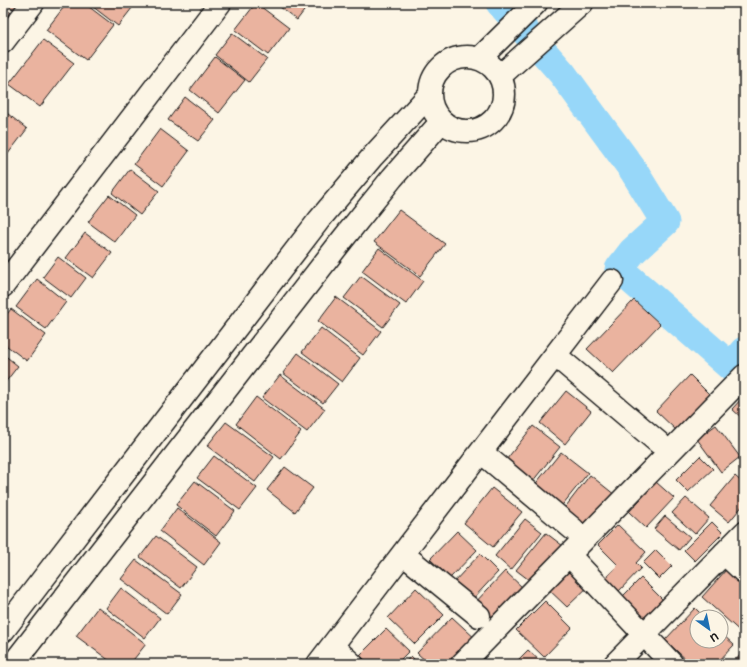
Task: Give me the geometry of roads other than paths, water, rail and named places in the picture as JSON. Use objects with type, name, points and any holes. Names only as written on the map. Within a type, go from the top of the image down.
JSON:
[{"type":"street","points":[[3,42],[33,3]]},
{"type":"street","points":[[3,286],[220,3]]},
{"type":"street","points":[[479,59],[536,3]]},
{"type":"street","points":[[500,76],[582,3]]},
{"type":"street","points":[[465,57],[479,59],[492,65],[500,76],[505,91],[504,106],[496,119],[484,128],[469,132],[454,130],[442,122],[433,109],[430,94],[432,80],[440,69],[452,60],[465,57]]},
{"type":"street","points":[[3,631],[319,220],[373,156],[430,94]]},
{"type":"street","points":[[13,664],[343,239],[392,178],[442,122]]},
{"type":"street","points":[[318,664],[612,281]]},
{"type":"street","points":[[555,355],[659,443]]},
{"type":"street","points":[[462,664],[570,556],[744,376]]},
{"type":"street","points":[[481,452],[573,529]]},
{"type":"street","points":[[615,664],[744,533]]},
{"type":"street","points":[[724,552],[744,572]]},
{"type":"street","points":[[403,554],[479,616]]},
{"type":"street","points":[[570,556],[672,664]]},
{"type":"street","points":[[332,646],[352,664]]},
{"type":"waterway","points":[[500,3],[562,73],[633,170],[665,222],[632,252],[619,269],[731,367],[744,351]]}]
